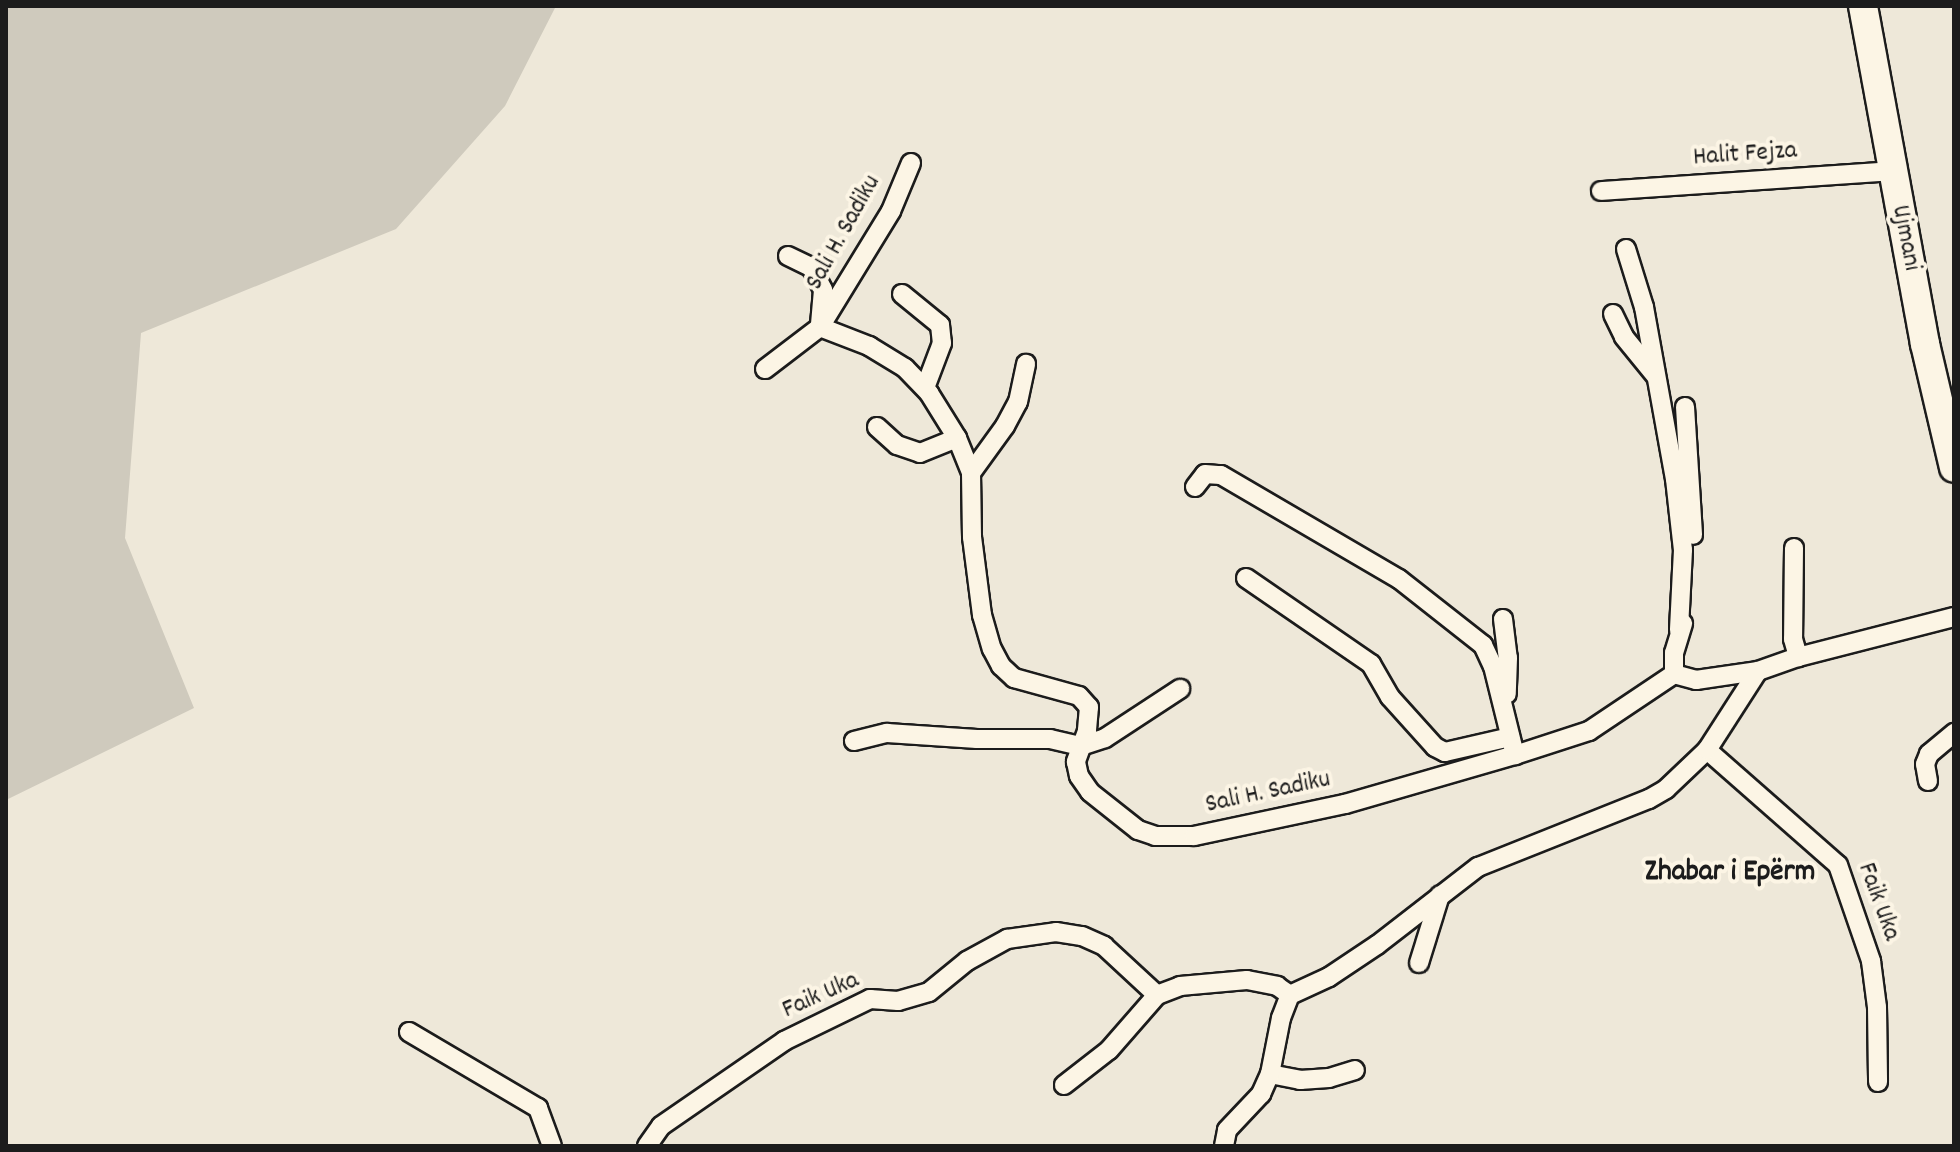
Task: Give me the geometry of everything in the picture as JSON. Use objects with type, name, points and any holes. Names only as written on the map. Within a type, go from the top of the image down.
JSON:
[{"type":"main road","name":"Ujmani","points":[[1863,6],[1892,171],[1954,468]]},
{"type":"street","name":"Sali H. Sadiku","points":[[765,369],[820,327],[891,211],[911,163]]},
{"type":"street","name":"Halit Fejza","points":[[1601,191],[1892,171]]},
{"type":"street","points":[[1626,249],[1644,307],[1671,454],[1683,550],[1674,674],[1696,680],[1758,671],[1798,657],[1954,617]]},
{"type":"street","name":"Sali H. Sadiku","points":[[788,256],[811,267],[823,290],[820,327]]},
{"type":"street","points":[[902,294],[940,325],[942,343],[925,388]]},
{"type":"street","points":[[1613,314],[1624,337],[1655,375]]},
{"type":"street","name":"Sali H. Sadiku","points":[[820,327],[869,346],[905,368],[925,388],[957,438],[971,473],[972,537],[982,615],[992,649],[1001,666],[1014,678],[1079,696],[1089,707],[1076,762],[1079,776],[1090,792],[1138,830],[1175,837],[1345,804],[1512,746]]},
{"type":"street","points":[[971,473],[1005,426],[1018,402],[1026,364]]},
{"type":"street","points":[[1679,630],[1688,614],[1695,558],[1685,407]]},
{"type":"street","points":[[877,427],[897,445],[920,453],[957,438]]},
{"type":"street","points":[[1195,487],[1205,474],[1221,475],[1399,579],[1483,645],[1489,653],[1512,746]]},
{"type":"street","points":[[1794,548],[1793,639],[1798,657]]},
{"type":"street","name":"Sali H. Sadiku","points":[[1246,578],[1371,664],[1390,697],[1435,747],[1445,752],[1512,746],[1589,731],[1674,674]]},
{"type":"street","points":[[1503,619],[1508,674],[1503,704]]},
{"type":"street","points":[[1224,1146],[1227,1130],[1261,1094],[1270,1074],[1281,1018],[1290,995],[1341,969],[1478,867],[1649,799],[1707,750],[1758,671]]},
{"type":"street","points":[[854,741],[887,733],[977,739],[1050,739],[1081,746],[1105,738],[1180,689]]},
{"type":"street","points":[[1928,781],[1925,764],[1929,754],[1954,733]]},
{"type":"street","name":"Faik Uka","points":[[1707,750],[1838,865],[1871,961],[1877,1007],[1878,1082]]},
{"type":"street","points":[[1419,963],[1440,895]]},
{"type":"street","name":"Faik Uka","points":[[647,1146],[661,1126],[784,1041],[870,999],[898,1001],[929,992],[967,961],[1007,939],[1056,932],[1082,936],[1104,946],[1157,995]]},
{"type":"street","points":[[1064,1085],[1109,1050],[1157,995],[1180,986],[1247,980],[1277,986],[1290,995]]},
{"type":"street","points":[[409,1032],[538,1108],[552,1146]]},
{"type":"street","points":[[1270,1074],[1300,1080],[1329,1078],[1355,1070]]},
{"type":"shaded area","points":[[6,6],[556,6],[505,106],[396,229],[141,333],[125,538],[194,708],[6,800]]},
{"type":"district","name":"Zhabar i Epërm","points":[[1730,874]]}]
